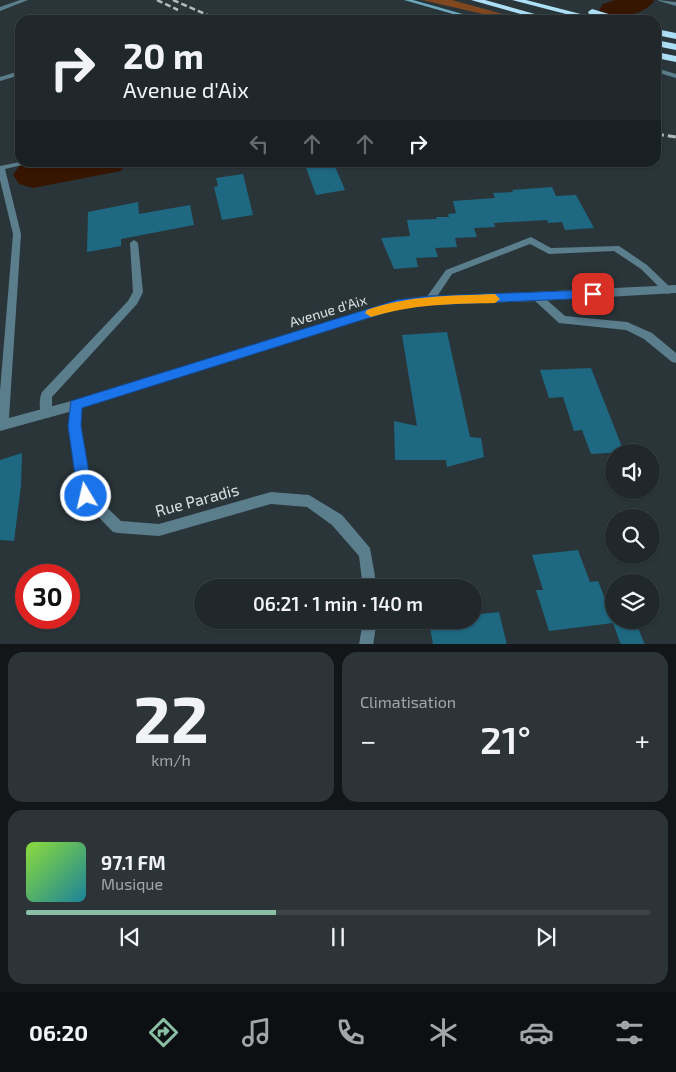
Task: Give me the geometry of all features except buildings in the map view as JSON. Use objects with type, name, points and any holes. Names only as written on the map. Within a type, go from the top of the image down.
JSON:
[{"type":"highway","points":[[475,0],[533,15]]},
{"type":"highway","points":[[516,0],[579,15]]},
{"type":"highway","points":[[547,0],[601,15]]},
{"type":"highway","points":[[661,33],[676,36]]},
{"type":"highway","points":[[661,44],[676,47]]},
{"type":"highway","points":[[661,56],[676,59]]},
{"type":"street","points":[[0,9],[24,0]]},
{"type":"street","points":[[407,0],[462,15]]},
{"type":"street","points":[[661,0],[676,4]]},
{"type":"street","points":[[661,72],[676,76]]},
{"type":"street","points":[[0,79],[15,74]]},
{"type":"street","points":[[2,426],[17,234],[2,171],[15,167]]},
{"type":"street","points":[[429,301],[449,272],[531,240],[549,251],[616,248],[644,267],[672,290]]},
{"type":"street","points":[[46,413],[46,395],[132,304],[138,292],[134,243]]},
{"type":"street","name":"Avenue d'Aix","points":[[2,426],[397,304],[672,290]]},
{"type":"street","points":[[536,297],[563,320],[627,326],[648,336],[676,359]]},
{"type":"street","name":"Rue Paradis","points":[[75,405],[75,426],[86,496],[118,527],[159,530],[271,498],[308,501],[337,520],[364,553],[368,579]]},
{"type":"street","points":[[366,644],[368,629]]},
{"type":"shaded area","points":[[422,0],[452,0],[507,15],[487,15]]},
{"type":"waterway","points":[[613,10],[640,1]]},
{"type":"waterway","points":[[33,175],[79,167]]},
{"type":"railway","points":[[157,0],[178,10]]},
{"type":"railway","points":[[173,0],[208,15]]},
{"type":"railway","points":[[661,135],[676,137]]},
{"type":"slow traffic","points":[[371,313],[397,304],[495,299]]},
{"type":"route","points":[[86,496],[75,426],[75,405],[397,304],[593,294]]}]
